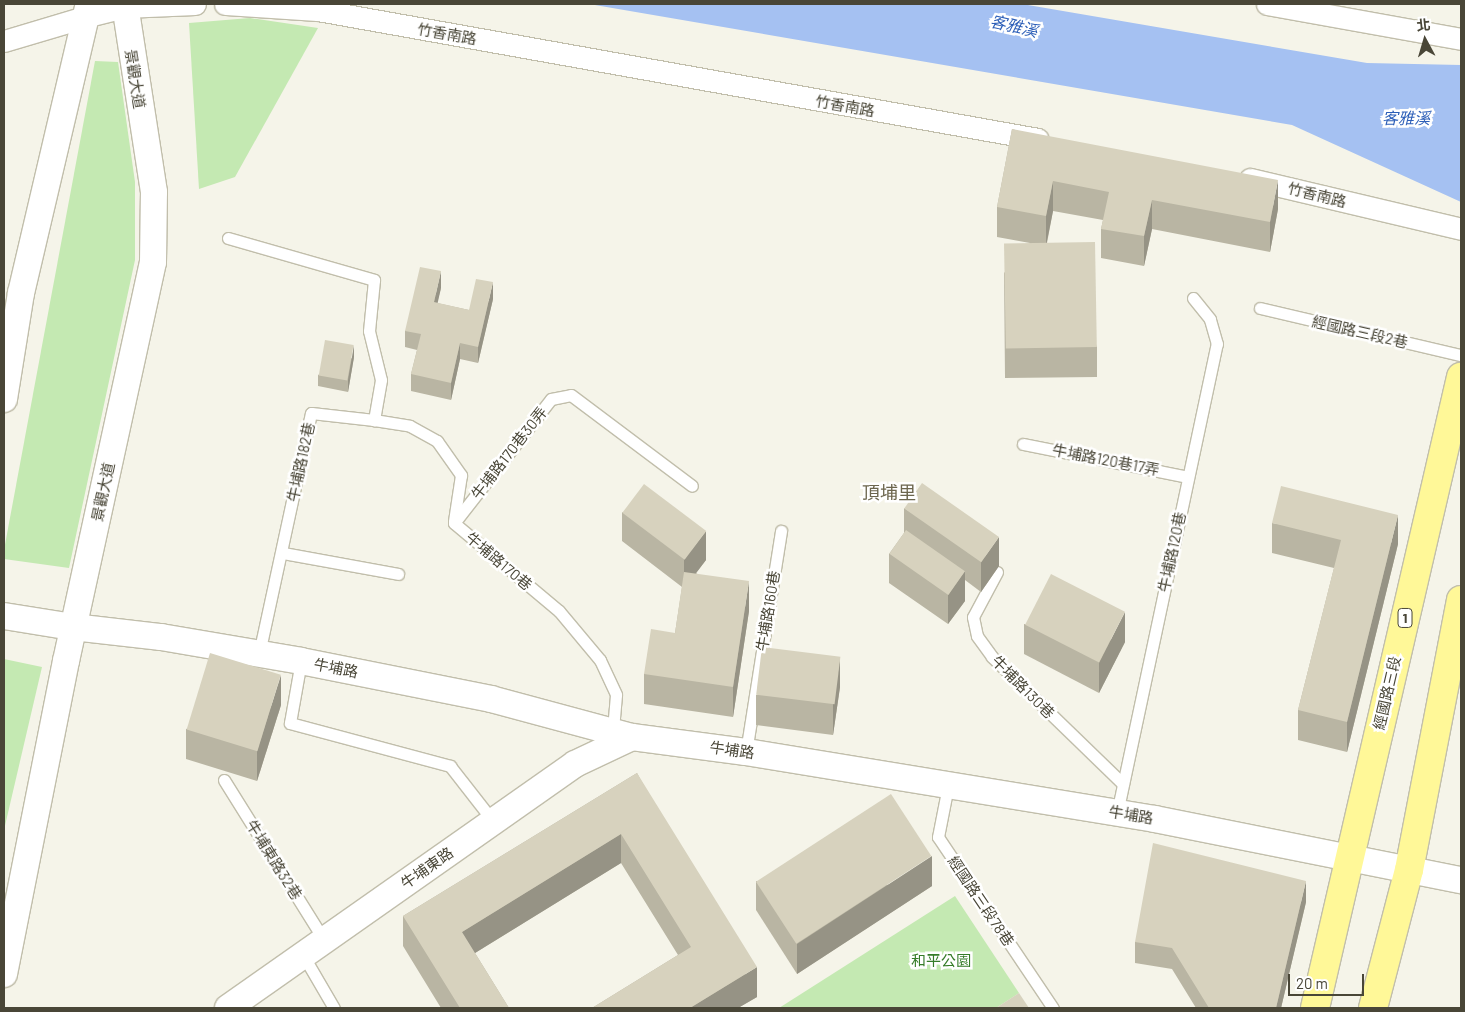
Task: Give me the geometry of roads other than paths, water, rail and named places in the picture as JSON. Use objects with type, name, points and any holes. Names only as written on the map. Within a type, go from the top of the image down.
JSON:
[{"type":"main road","name":"經國路三段","points":[[1315,1008],[1461,377]]},
{"type":"main road","points":[[1373,1008],[1409,870],[1461,600]]},
{"type":"street","points":[[4,42],[88,10],[125,6],[195,4]]},
{"type":"street","name":"竹香南路","points":[[225,4],[318,10],[1057,143]]},
{"type":"street","points":[[1267,4],[1461,38]]},
{"type":"street","name":"景觀大道","points":[[4,974],[73,627],[153,262],[154,192],[125,6]]},
{"type":"street","points":[[4,399],[22,293],[88,10]]},
{"type":"street","name":"竹香南路","points":[[1231,174],[1461,229]]},
{"type":"street","name":"牛埔路","points":[[4,616],[73,627],[161,637],[301,661],[492,699],[623,734],[746,752],[1117,813],[1461,880]]},
{"type":"street","name":"牛埔東路","points":[[228,1008],[575,764],[623,734]]},
{"type":"lane","points":[[228,238],[374,280],[369,331],[381,380],[374,420]]},
{"type":"lane","name":"牛埔路120巷","points":[[1117,813],[1217,344],[1210,319],[1193,298]]},
{"type":"lane","name":"經國路三段2巷","points":[[1260,308],[1461,355]]},
{"type":"lane","name":"牛埔路170巷30弄","points":[[454,523],[551,399],[571,395],[692,486]]},
{"type":"lane","name":"牛埔路182巷","points":[[259,654],[311,413],[374,420]]},
{"type":"lane","name":"牛埔路170巷","points":[[374,420],[410,426],[437,441],[460,476],[454,523],[559,611],[600,660],[616,695],[623,734]]},
{"type":"lane","name":"牛埔路120巷17弄","points":[[1023,444],[1188,477]]},
{"type":"lane","name":"牛埔路160巷","points":[[746,752],[781,531]]},
{"type":"lane","points":[[282,553],[398,574]]},
{"type":"lane","name":"牛埔路130巷","points":[[997,572],[973,617],[976,636],[992,657],[1123,784]]},
{"type":"lane","points":[[301,661],[290,722],[450,766],[493,821]]},
{"type":"lane","name":"牛埔東路32巷","points":[[224,780],[324,940]]},
{"type":"lane","name":"經國路三段78巷","points":[[948,786],[938,836],[1053,1008]]},
{"type":"lane","points":[[302,955],[334,1008]]},
{"type":"water","name":"客雅溪","points":[[589,4],[1022,4],[1367,63],[1461,65],[1461,202],[1292,125]]},
{"type":"district","name":"頂埔里","points":[[889,492]]},
{"type":"park label","name":"和平公園","points":[[941,961]]}]
